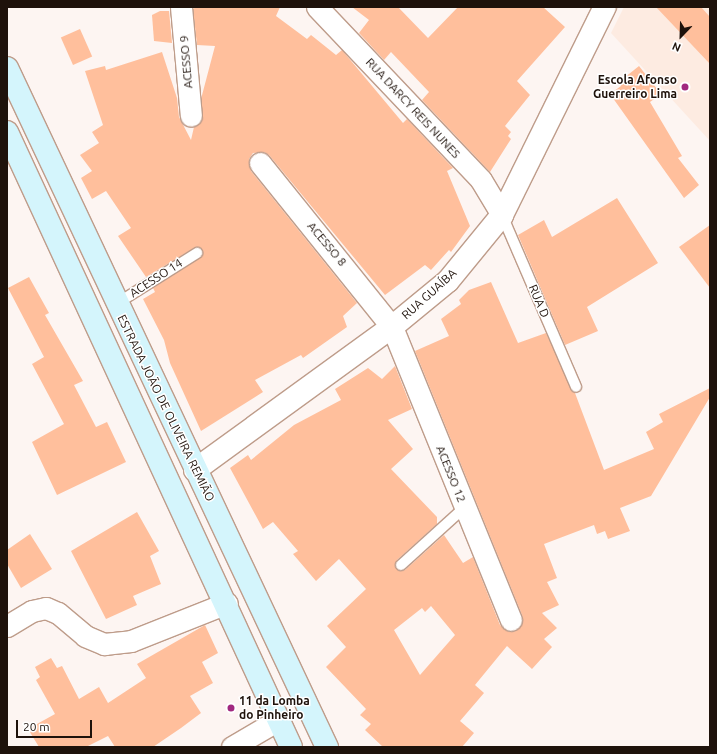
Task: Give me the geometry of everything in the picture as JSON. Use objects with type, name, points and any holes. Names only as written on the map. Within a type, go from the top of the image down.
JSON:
[{"type":"main road","name":"ESTRADA JOÃO DE OLIVEIRA REMIÃO","points":[[7,68],[116,304],[327,747]]},
{"type":"main road","points":[[7,132],[227,603],[291,747]]},
{"type":"street","name":"ACESSO 9","points":[[181,7],[191,116]]},
{"type":"street","name":"RUA DARCY REIS NUNES","points":[[317,7],[481,180],[502,215]]},
{"type":"street","name":"RUA GUAÍBA","points":[[195,470],[392,327],[448,281],[502,215],[605,7]]},
{"type":"street","name":"ACESSO 8","points":[[260,163],[392,327]]},
{"type":"street","name":"ACESSO 12","points":[[392,327],[511,620]]},
{"type":"street","points":[[7,626],[32,611],[46,608],[58,613],[85,636],[104,644],[131,641],[227,603]]},
{"type":"street","points":[[232,747],[278,720]]},
{"type":"lane","name":"RUA D","points":[[502,215],[576,387]]},
{"type":"lane","name":"ACESSO 14","points":[[116,304],[197,253]]},
{"type":"lane","points":[[401,565],[464,507]]},
{"type":"shaded area","name":"Escola Afonso Guerreiro Lima","points":[[624,7],[710,7],[710,141],[611,33]]},
{"type":"building","points":[[196,7],[280,7],[276,16],[307,39],[311,35],[336,55],[342,50],[403,123],[407,119],[453,168],[447,171],[470,226],[451,252],[449,250],[431,270],[425,265],[385,295],[269,155],[264,152],[253,153],[249,159],[251,171],[357,303],[343,316],[347,327],[303,358],[301,355],[255,380],[263,392],[201,431],[170,363],[164,340],[143,299],[155,292],[153,288],[200,258],[203,250],[194,248],[146,277],[118,236],[131,228],[106,191],[92,199],[81,178],[92,171],[80,155],[99,143],[92,132],[103,125],[85,71],[105,66],[106,70],[162,52],[177,98],[179,117],[191,140],[194,127],[202,121],[201,99],[215,46],[197,45],[193,9]]},
{"type":"building","points":[[352,7],[398,7],[428,38],[458,7],[543,7],[565,27],[517,81],[530,95],[505,126],[511,132],[508,136],[511,139],[490,172],[422,100],[429,92],[391,52],[384,60],[359,33],[369,20]]},
{"type":"building","points":[[656,7],[701,7],[710,17],[710,64]]},
{"type":"building","points":[[160,11],[169,11],[172,43],[154,41],[152,15]]},
{"type":"building","points":[[80,29],[92,56],[73,65],[61,38]]},
{"type":"building","points":[[639,66],[661,94],[650,102],[682,156],[678,158],[699,185],[684,198],[610,94],[621,86],[619,82]]},
{"type":"building","points":[[617,198],[658,263],[587,307],[598,331],[565,345],[518,235],[544,220],[552,237]]},
{"type":"building","points":[[710,225],[710,288],[679,247]]},
{"type":"building","points":[[29,277],[49,313],[45,315],[83,381],[74,385],[96,427],[107,422],[126,462],[57,495],[32,442],[64,424],[32,364],[44,357],[8,288]]},
{"type":"building","points":[[491,282],[518,343],[546,333],[575,393],[604,470],[654,449],[646,432],[663,422],[659,414],[710,388],[710,397],[651,496],[620,508],[630,531],[608,539],[605,531],[597,534],[594,525],[544,544],[557,578],[547,582],[559,605],[542,613],[557,628],[544,639],[552,647],[532,669],[507,646],[475,685],[484,693],[460,721],[474,733],[462,747],[383,747],[365,730],[371,724],[360,715],[366,709],[326,667],[346,647],[327,626],[366,589],[339,559],[316,581],[293,554],[298,551],[273,522],[263,529],[230,468],[248,455],[251,460],[294,425],[341,400],[335,389],[368,368],[382,379],[395,366],[412,409],[388,420],[413,449],[391,469],[437,517],[437,524],[397,560],[395,567],[399,571],[405,570],[444,535],[463,563],[473,557],[500,625],[509,632],[516,631],[523,622],[522,615],[415,351],[449,336],[441,319],[461,304],[459,300],[469,290]],"holes":[[[431,606],[455,635],[420,675],[394,630],[422,608],[425,612]]]},
{"type":"building","points":[[137,512],[159,551],[150,556],[161,584],[133,596],[137,605],[106,619],[71,551]]},
{"type":"building","points":[[30,534],[52,569],[21,588],[7,564],[7,550]]},
{"type":"building","points":[[205,625],[218,653],[202,662],[213,683],[190,696],[201,713],[181,728],[153,747],[115,747],[108,736],[86,747],[39,747],[28,729],[55,714],[36,680],[40,677],[35,667],[51,658],[57,668],[62,666],[79,699],[99,687],[108,703],[146,678],[137,664]]},
{"type":"place","name":"Escola Afonso Guerreiro Lima","points":[[685,87]]},
{"type":"place","name":"11 da Lomba do Pinheiro","points":[[231,708]]}]
